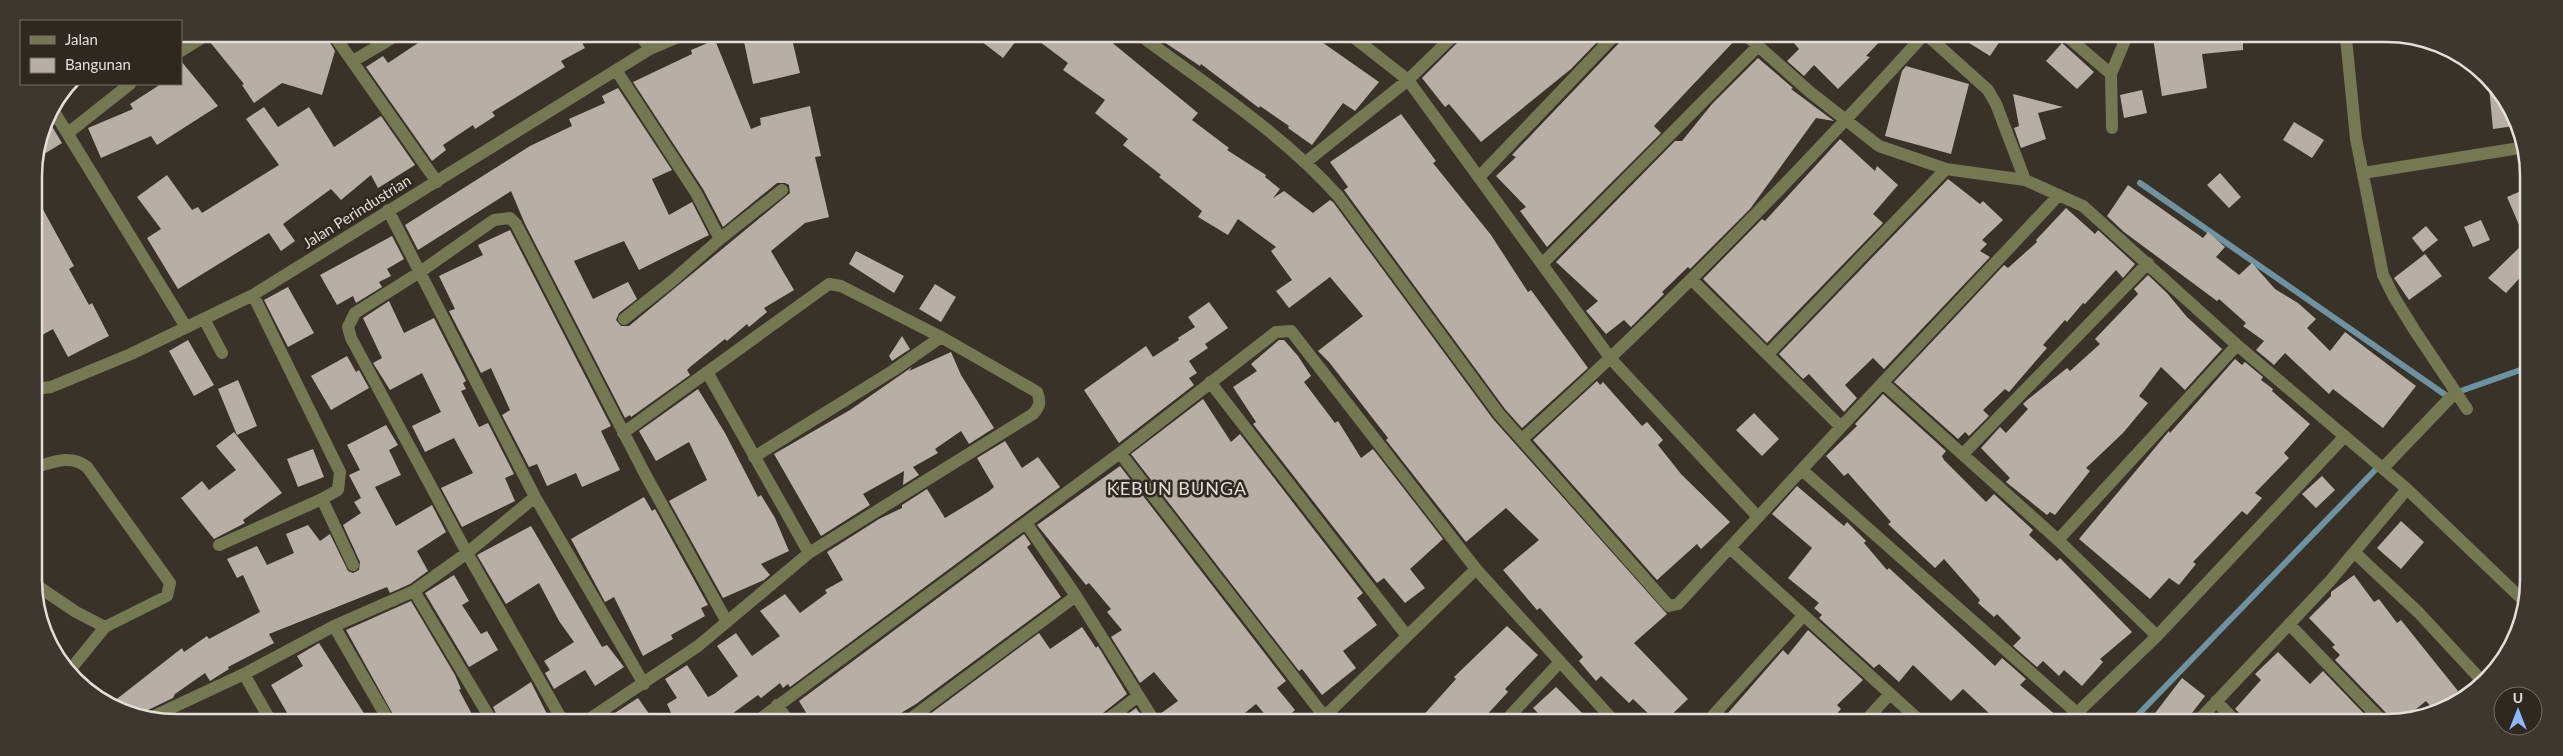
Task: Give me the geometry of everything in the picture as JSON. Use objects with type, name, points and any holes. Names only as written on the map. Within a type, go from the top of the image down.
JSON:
[{"type":"street","points":[[182,50],[194,43]]},
{"type":"street","points":[[340,43],[437,182]]},
{"type":"street","points":[[354,61],[384,43]]},
{"type":"street","points":[[646,43],[650,49]]},
{"type":"street","name":"Jalan Perindustrian","points":[[43,388],[51,387],[122,358],[253,296],[388,210],[437,182],[650,49],[664,43]]},
{"type":"street","points":[[1149,43],[1278,138],[1306,162],[1339,197],[1499,414],[1669,606],[1678,604],[1841,426],[2059,195]]},
{"type":"street","points":[[1361,43],[1408,80],[1480,176],[1611,359],[1758,517]]},
{"type":"street","points":[[1306,162],[1408,80],[1445,43]]},
{"type":"street","points":[[1480,176],[1607,43]]},
{"type":"street","points":[[1755,43],[1846,122],[1879,146],[1946,169],[2025,180],[2083,206],[2237,345],[2407,489],[2519,597]]},
{"type":"street","points":[[1522,439],[1611,359],[1692,280],[1846,122],[1917,43]]},
{"type":"street","points":[[1935,43],[1988,90],[1996,104],[2025,180]]},
{"type":"street","points":[[2075,43],[2111,74]]},
{"type":"street","points":[[2112,128],[2111,74],[2124,43]]},
{"type":"street","points":[[2346,43],[2356,139],[2377,254],[2383,275],[2394,298],[2467,409]]},
{"type":"street","points":[[1543,263],[1758,46]]},
{"type":"street","points":[[616,70],[696,193],[720,239]]},
{"type":"street","points":[[68,133],[129,85]]},
{"type":"street","points":[[57,116],[186,327]]},
{"type":"street","points":[[2363,173],[2517,148]]},
{"type":"street","points":[[1768,354],[1946,169]]},
{"type":"street","points":[[624,319],[782,190]]},
{"type":"street","points":[[388,210],[536,497],[644,684]]},
{"type":"street","points":[[559,714],[467,553],[352,338],[348,327],[355,313],[420,272],[494,220],[510,218],[516,224],[624,433],[727,622]]},
{"type":"street","points":[[1964,453],[2148,263]]},
{"type":"street","points":[[1692,280],[1841,426]]},
{"type":"street","points":[[598,714],[644,684],[727,622],[810,553],[1033,414],[1039,407],[1040,400],[1037,392],[941,337],[842,286],[829,284],[624,433]]},
{"type":"street","points":[[219,545],[338,490],[340,472],[253,296]]},
{"type":"street","points":[[204,319],[222,353]]},
{"type":"street","points":[[767,714],[1120,453],[1276,332],[1291,331],[1476,569],[1606,713]]},
{"type":"street","points":[[754,457],[894,370],[941,337]]},
{"type":"street","points":[[2058,540],[2237,345]]},
{"type":"street","points":[[707,372],[810,553]]},
{"type":"street","points":[[1210,382],[1407,636]]},
{"type":"street","points":[[1883,383],[1964,453],[2058,540],[2157,636]]},
{"type":"street","points":[[2384,470],[2450,398],[2456,395]]},
{"type":"street","points":[[2086,713],[2345,436]]},
{"type":"street","points":[[1120,453],[1320,713]]},
{"type":"street","points":[[43,465],[64,459],[80,461],[87,467],[170,583],[168,596],[105,627],[74,665]]},
{"type":"street","points":[[1802,470],[2078,713]]},
{"type":"street","points":[[2205,713],[2355,553],[2407,489]]},
{"type":"street","points":[[164,712],[244,674],[334,626],[414,591],[467,553],[536,497]]},
{"type":"street","points":[[322,499],[353,565]]},
{"type":"street","points":[[1026,523],[1076,596],[1149,714]]},
{"type":"street","points":[[1731,548],[1803,616],[1911,713]]},
{"type":"street","points":[[2355,553],[2419,613],[2478,677]]},
{"type":"street","points":[[1328,713],[1476,569]]},
{"type":"street","points":[[43,589],[76,612],[105,627]]},
{"type":"street","points":[[414,591],[488,714]]},
{"type":"street","points":[[917,714],[1076,596]]},
{"type":"street","points":[[1715,713],[1803,616]]},
{"type":"street","points":[[2289,624],[2374,713]]},
{"type":"street","points":[[334,626],[385,714]]},
{"type":"street","points":[[1512,713],[1560,662]]},
{"type":"street","points":[[244,674],[267,714]]},
{"type":"street","points":[[1872,713],[1890,694]]},
{"type":"street","points":[[1115,714],[1137,697]]},
{"type":"street","points":[[2216,701],[2228,713]]},
{"type":"street","points":[[778,705],[784,714]]},
{"type":"building","points":[[211,43],[330,43],[335,51],[322,95],[282,83],[254,103],[242,85],[244,84]]},
{"type":"building","points":[[418,43],[582,43],[585,48],[561,61],[565,67],[492,112],[495,116],[475,129],[473,125],[443,145],[446,150],[432,161],[366,67],[383,56],[388,63]]},
{"type":"building","points":[[708,43],[716,43],[751,129],[761,125],[760,118],[810,106],[821,156],[815,157],[829,217],[805,223],[771,251],[794,290],[764,308],[767,312],[749,327],[747,324],[727,341],[725,339],[690,367],[687,370],[690,375],[631,417],[630,415],[625,418],[525,224],[511,191],[418,250],[405,225],[530,146],[572,126],[569,119],[605,103],[602,96],[618,88],[672,170],[652,179],[669,215],[692,202],[709,235],[639,270],[624,241],[574,261],[593,299],[628,282],[637,299],[619,313],[616,320],[621,326],[629,326],[790,193],[789,185],[777,183],[723,227],[703,189],[633,82],[692,54],[691,50]]},
{"type":"building","points":[[744,43],[793,43],[800,73],[753,84]]},
{"type":"building","points":[[983,43],[1015,43],[1003,58]]},
{"type":"building","points":[[1041,43],[1113,43],[1198,113],[1192,120],[1229,148],[1227,150],[1266,175],[1265,177],[1280,189],[1273,198],[1284,191],[1313,213],[1330,200],[1333,202],[1493,419],[1667,614],[1634,643],[1688,699],[1673,713],[1648,713],[1633,699],[1629,703],[1601,676],[1596,681],[1579,661],[1583,657],[1540,608],[1537,610],[1503,570],[1539,540],[1506,508],[1466,542],[1386,440],[1388,438],[1329,362],[1318,351],[1363,316],[1330,277],[1289,308],[1276,291],[1292,280],[1271,251],[1276,247],[1238,219],[1228,235],[1198,217],[1202,211],[1123,145],[1128,139],[1095,113],[1105,100],[1063,70],[1068,63]]},
{"type":"building","points":[[1166,43],[1323,43],[1379,82],[1355,111],[1343,103],[1312,145],[1288,128],[1289,126],[1260,106],[1259,108],[1201,64],[1200,66]]},
{"type":"building","points":[[1457,43],[1596,43],[1571,69],[1481,142],[1449,104],[1445,107],[1422,78]]},
{"type":"building","points":[[1619,43],[1732,43],[1654,126],[1661,133],[1547,247],[1520,211],[1526,207],[1496,176],[1516,157],[1512,155]]},
{"type":"building","points":[[1794,43],[1878,43],[1866,56],[1870,57],[1838,89],[1814,65],[1804,76],[1787,61],[1799,49]]},
{"type":"building","points":[[1969,43],[1999,43],[1990,56]]},
{"type":"building","points":[[2062,43],[2094,72],[2077,89],[2046,61]]},
{"type":"building","points":[[2154,43],[2243,43],[2243,50],[2202,54],[2207,88],[2162,96]]},
{"type":"building","points":[[1758,58],[1793,88],[1791,89],[1834,121],[1816,118],[1750,209],[1690,269],[1688,267],[1662,292],[1664,294],[1631,327],[1624,320],[1606,334],[1586,311],[1598,301],[1556,262],[1675,141],[1682,141],[1712,104]]},
{"type":"building","points":[[182,62],[218,106],[157,145],[151,136],[101,158],[88,128],[133,109],[130,104],[159,85],[182,85]]},
{"type":"building","points":[[1906,66],[1969,84],[1951,154],[1885,136],[1902,71]]},
{"type":"building","points":[[2142,90],[2147,113],[2124,118],[2120,95]]},
{"type":"building","points":[[2489,91],[2507,117],[2510,127],[2493,129]]},
{"type":"building","points":[[2013,94],[2063,107],[2038,113],[2046,139],[2021,148],[2014,128],[2019,126]]},
{"type":"building","points":[[264,107],[278,127],[309,107],[334,147],[381,116],[415,165],[378,188],[371,175],[341,200],[331,189],[283,224],[295,241],[281,251],[269,233],[178,289],[147,238],[161,229],[137,197],[167,175],[192,210],[198,207],[202,213],[279,165],[246,119]]},
{"type":"building","points":[[1401,114],[1436,161],[1433,163],[1491,235],[1528,292],[1531,290],[1588,368],[1522,428],[1505,409],[1344,190],[1348,187],[1330,162]]},
{"type":"building","points":[[2294,122],[2324,140],[2312,158],[2283,140]]},
{"type":"building","points":[[52,127],[62,143],[45,153]]},
{"type":"building","points":[[1840,139],[1875,171],[1877,166],[1898,185],[1873,214],[1883,223],[1767,343],[1703,279],[1762,219],[1765,221]]},
{"type":"building","points":[[2220,173],[2241,197],[2229,208],[2207,185]]},
{"type":"building","points":[[1948,179],[1980,204],[1983,201],[2003,220],[1982,240],[1987,244],[1980,251],[1990,257],[1884,369],[1873,358],[1845,385],[1857,398],[1844,412],[1809,374],[1803,379],[1779,354]]},
{"type":"building","points":[[2128,185],[2203,238],[2208,232],[2225,247],[2216,257],[2239,275],[2252,263],[2275,289],[2298,303],[2316,319],[2307,328],[2330,351],[2345,332],[2416,386],[2383,428],[2333,389],[2329,394],[2285,353],[2274,365],[2256,350],[2264,341],[2243,326],[2246,323],[2219,299],[2217,301],[2124,232],[2107,216]]},
{"type":"building","points":[[2520,192],[2520,227],[2507,197]]},
{"type":"building","points":[[2066,208],[2095,234],[2098,230],[2135,264],[2123,278],[2116,270],[2067,322],[2065,320],[2043,345],[2047,348],[2009,392],[2005,389],[1983,410],[1989,416],[1969,436],[1965,432],[1958,439],[1894,382],[2004,265],[2008,268],[2037,242],[2036,240]]},
{"type":"building","points":[[43,209],[74,266],[69,269],[89,305],[92,303],[109,336],[68,357],[53,329],[43,335]]},
{"type":"building","points":[[2481,220],[2490,240],[2473,247],[2464,227]]},
{"type":"building","points":[[2426,226],[2438,240],[2423,252],[2412,238]]},
{"type":"building","points":[[510,230],[611,426],[601,431],[620,470],[582,487],[576,473],[547,486],[537,464],[529,467],[502,415],[510,410],[491,368],[481,373],[449,311],[455,309],[439,276],[483,255],[478,245]]},
{"type":"building","points":[[392,236],[404,259],[387,269],[391,276],[379,282],[382,287],[356,303],[353,296],[337,305],[320,275]]},
{"type":"building","points":[[2520,247],[2520,278],[2506,293],[2488,278]]},
{"type":"building","points":[[856,251],[904,276],[894,293],[849,264]]},
{"type":"building","points":[[2425,254],[2442,276],[2409,300],[2394,278]]},
{"type":"building","points":[[2148,275],[2167,293],[2187,317],[2222,349],[2185,390],[2161,367],[2139,396],[2148,403],[2123,433],[2086,468],[2090,471],[2055,515],[2050,512],[2047,515],[2006,482],[2010,478],[1981,448],[2000,427],[2006,433],[2028,409],[2023,404],[2026,401],[2067,368],[2070,371],[2100,344],[2095,339],[2138,294],[2134,289]]},
{"type":"building","points":[[935,284],[956,297],[941,322],[919,309]]},
{"type":"building","points":[[288,287],[314,333],[288,347],[264,300]]},
{"type":"building","points":[[389,301],[404,333],[434,318],[466,381],[463,383],[466,389],[461,391],[479,427],[488,423],[514,474],[505,478],[515,501],[462,527],[441,488],[473,473],[454,438],[425,452],[412,426],[441,412],[422,373],[390,390],[373,363],[382,358],[363,318]]},
{"type":"building","points":[[1209,302],[1228,328],[1205,344],[1208,348],[1189,361],[1197,373],[1189,378],[1194,385],[1119,443],[1084,390],[1146,346],[1153,357],[1179,340],[1178,338],[1195,327],[1188,317]]},
{"type":"building","points":[[902,336],[910,349],[892,361],[889,356]]},
{"type":"building","points":[[188,340],[214,385],[194,396],[169,351]]},
{"type":"building","points":[[1279,340],[1284,340],[1298,356],[1311,376],[1304,382],[1335,423],[1338,421],[1361,458],[1373,449],[1443,539],[1410,569],[1425,588],[1405,603],[1384,578],[1377,583],[1253,424],[1256,422],[1233,387],[1257,371],[1251,364]]},
{"type":"building","points":[[951,352],[961,375],[994,428],[969,444],[961,431],[935,449],[938,453],[913,467],[919,475],[903,485],[904,471],[863,494],[870,505],[821,536],[774,454],[850,410],[912,367],[909,371]]},
{"type":"building","points":[[347,356],[356,372],[359,370],[369,388],[331,410],[311,376]]},
{"type":"building","points":[[2235,359],[2242,365],[2245,362],[2263,377],[2261,380],[2273,389],[2272,391],[2310,424],[2284,453],[2289,458],[2255,493],[2262,498],[2247,515],[2242,511],[2193,562],[2196,564],[2179,585],[2169,578],[2150,599],[2079,539],[2169,431],[2170,433]]},
{"type":"building","points":[[238,380],[257,426],[237,435],[218,389]]},
{"type":"building","points":[[1597,381],[1600,385],[1603,382],[1642,426],[1647,422],[1663,440],[1658,445],[1681,474],[1730,522],[1701,549],[1697,544],[1657,580],[1533,440]]},
{"type":"building","points":[[698,389],[725,433],[758,497],[761,495],[775,518],[789,551],[761,564],[770,575],[764,580],[723,598],[669,501],[707,480],[689,442],[656,461],[639,431]]},
{"type":"building","points":[[1883,394],[1946,451],[1942,456],[1944,460],[1986,502],[1994,494],[2033,530],[2029,535],[2057,561],[2060,558],[2132,632],[2100,659],[2103,662],[2082,686],[2064,670],[2059,676],[2043,661],[2037,667],[2013,646],[2021,638],[1997,614],[1994,617],[1978,603],[1980,600],[1944,559],[1935,568],[1888,524],[1891,522],[1848,473],[1844,476],[1826,456],[1857,426],[1855,424]]},
{"type":"building","points":[[1203,399],[1231,442],[1240,434],[1363,593],[1357,598],[1377,625],[1343,651],[1356,668],[1322,695],[1302,669],[1299,671],[1131,454]]},
{"type":"building","points":[[1754,413],[1779,439],[1762,456],[1736,430]]},
{"type":"building","points":[[386,425],[398,445],[389,450],[401,475],[375,487],[396,526],[432,505],[446,532],[417,551],[428,571],[410,584],[390,593],[387,587],[269,634],[274,643],[228,667],[229,669],[210,681],[205,673],[175,694],[173,698],[148,710],[117,699],[182,648],[184,652],[207,636],[209,639],[260,612],[243,575],[237,578],[227,559],[257,546],[267,565],[294,553],[286,534],[308,525],[320,541],[330,534],[348,571],[353,573],[359,570],[360,562],[343,525],[361,513],[354,502],[361,498],[349,475],[360,470],[347,445]]},
{"type":"building","points":[[234,432],[282,493],[243,520],[245,523],[214,539],[181,498],[202,481],[209,490],[236,470],[216,446]]},
{"type":"building","points":[[1005,441],[1022,468],[1038,457],[1060,487],[790,687],[788,684],[783,688],[780,683],[761,698],[758,695],[732,714],[672,714],[667,704],[677,698],[665,679],[687,665],[708,697],[714,694],[738,676],[717,646],[736,633],[752,656],[780,636],[760,611],[785,594],[800,613],[827,593],[825,590],[843,580],[827,552],[879,519],[902,508],[902,505],[927,489],[945,518],[994,487],[977,458]]},
{"type":"building","points":[[313,449],[324,477],[298,487],[287,459]]},
{"type":"building","points":[[1120,466],[1286,681],[1277,688],[1295,710],[1291,713],[1264,714],[1256,704],[1244,714],[1161,714],[1178,701],[1154,672],[1140,683],[1111,637],[1122,630],[1107,612],[1111,609],[1089,583],[1086,585],[1037,525]]},
{"type":"building","points":[[2322,476],[2335,490],[2316,508],[2302,494]]},
{"type":"building","points":[[1797,486],[1844,526],[1847,522],[1866,541],[1864,543],[1887,570],[1889,568],[1995,666],[2002,658],[2026,679],[2020,685],[2054,713],[1989,713],[1963,689],[1951,701],[1913,665],[1899,682],[1879,664],[1874,668],[1819,618],[1822,615],[1814,608],[1819,603],[1788,578],[1812,548],[1772,514]]},
{"type":"building","points":[[644,497],[652,511],[655,509],[708,605],[701,608],[705,616],[671,635],[673,639],[643,656],[614,597],[605,602],[571,539]]},
{"type":"building","points":[[2401,521],[2424,542],[2401,569],[2377,548]]},
{"type":"building","points":[[531,526],[602,647],[607,645],[624,667],[595,686],[585,670],[554,689],[545,673],[550,670],[544,661],[574,642],[559,621],[539,583],[506,604],[477,555]]},
{"type":"building","points":[[1024,534],[1031,544],[1027,547],[1061,597],[916,704],[900,714],[807,714],[799,701]]},
{"type":"building","points":[[454,575],[469,601],[462,605],[481,634],[487,631],[498,650],[469,667],[425,593]]},
{"type":"building","points":[[2354,575],[2374,602],[2379,599],[2397,623],[2401,620],[2458,691],[2450,698],[2430,706],[2426,701],[2415,710],[2386,713],[2335,660],[2340,655],[2332,647],[2335,645],[2309,618],[2331,596],[2331,592]]},
{"type":"building","points":[[411,601],[455,675],[461,689],[459,690],[472,714],[393,714],[346,630]]},
{"type":"building","points":[[1507,626],[1538,655],[1505,689],[1508,692],[1488,713],[1425,713],[1456,679],[1454,677]]},
{"type":"building","points":[[1082,627],[1096,648],[1098,646],[1127,694],[1103,714],[930,714],[1039,633],[1050,649]]},
{"type":"building","points":[[1808,630],[1863,680],[1837,705],[1841,709],[1837,713],[1728,713],[1783,650],[1788,655]]},
{"type":"building","points":[[319,643],[364,714],[288,714],[271,685],[303,666],[297,656]]},
{"type":"building","points":[[2278,652],[2310,684],[2323,671],[2363,713],[2239,713],[2235,709],[2261,680],[2255,674]]},
{"type":"building","points":[[2182,678],[2205,696],[2192,713],[2155,713]]},
{"type":"building","points":[[531,682],[547,714],[496,714],[493,707]]},
{"type":"building","points":[[1556,687],[1582,713],[1538,713],[1533,708]]},
{"type":"building","points":[[638,698],[649,714],[614,714]]},
{"type":"building","points":[[1136,708],[1140,714],[1128,714]]},
{"type":"waterway","points":[[2140,183],[2447,396]]},
{"type":"waterway","points":[[2455,393],[2520,370]]},
{"type":"waterway","points":[[2140,713],[2380,465]]},
{"type":"district","name":"KEBUN BUNGA","points":[[1177,489]]}]
